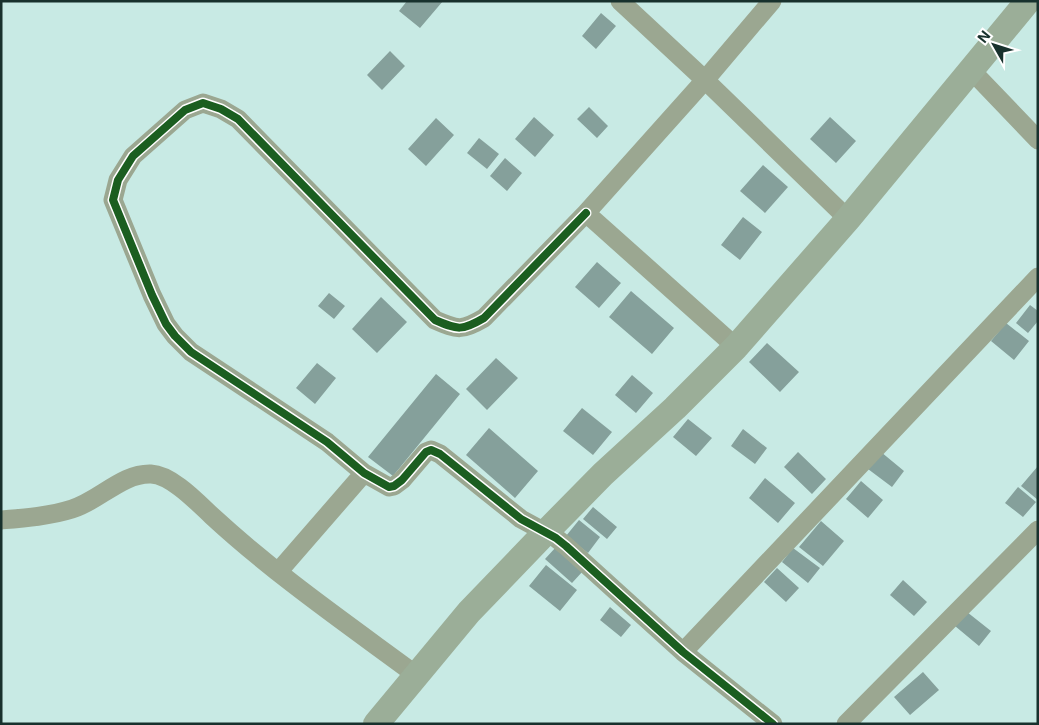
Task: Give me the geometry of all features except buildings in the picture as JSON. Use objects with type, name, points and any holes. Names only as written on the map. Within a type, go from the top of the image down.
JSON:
[{"type":"street","points":[[620,1],[705,80],[848,220]]},
{"type":"street","points":[[772,1],[705,80],[586,213],[484,318],[469,327],[454,328],[435,320],[238,119],[221,109],[203,102],[185,110],[134,156],[118,180],[113,200],[166,324],[191,352],[327,442],[364,473],[389,487],[402,480],[420,458],[431,450],[440,454],[521,519],[566,546],[683,652],[773,724]]},
{"type":"street","points":[[376,724],[469,612],[545,532],[736,347],[848,220],[1028,1]]},
{"type":"street","points":[[971,70],[1038,140]]},
{"type":"street","points":[[586,213],[736,347]]},
{"type":"street","points":[[683,652],[1038,277]]},
{"type":"street","points":[[278,572],[364,473]]},
{"type":"street","points":[[1,520],[73,509],[136,475],[152,474],[162,476],[278,572],[416,675]]},
{"type":"street","points":[[846,724],[1038,530]]},
{"type":"cycle path","points":[[586,213],[484,318],[460,328],[435,320],[238,119],[221,109],[203,103],[185,110],[133,156],[118,180],[113,200],[166,324],[191,352],[327,442],[364,473],[389,487],[402,480],[426,452],[431,450],[440,454],[521,519],[556,538],[566,546],[683,652],[773,724]]}]
